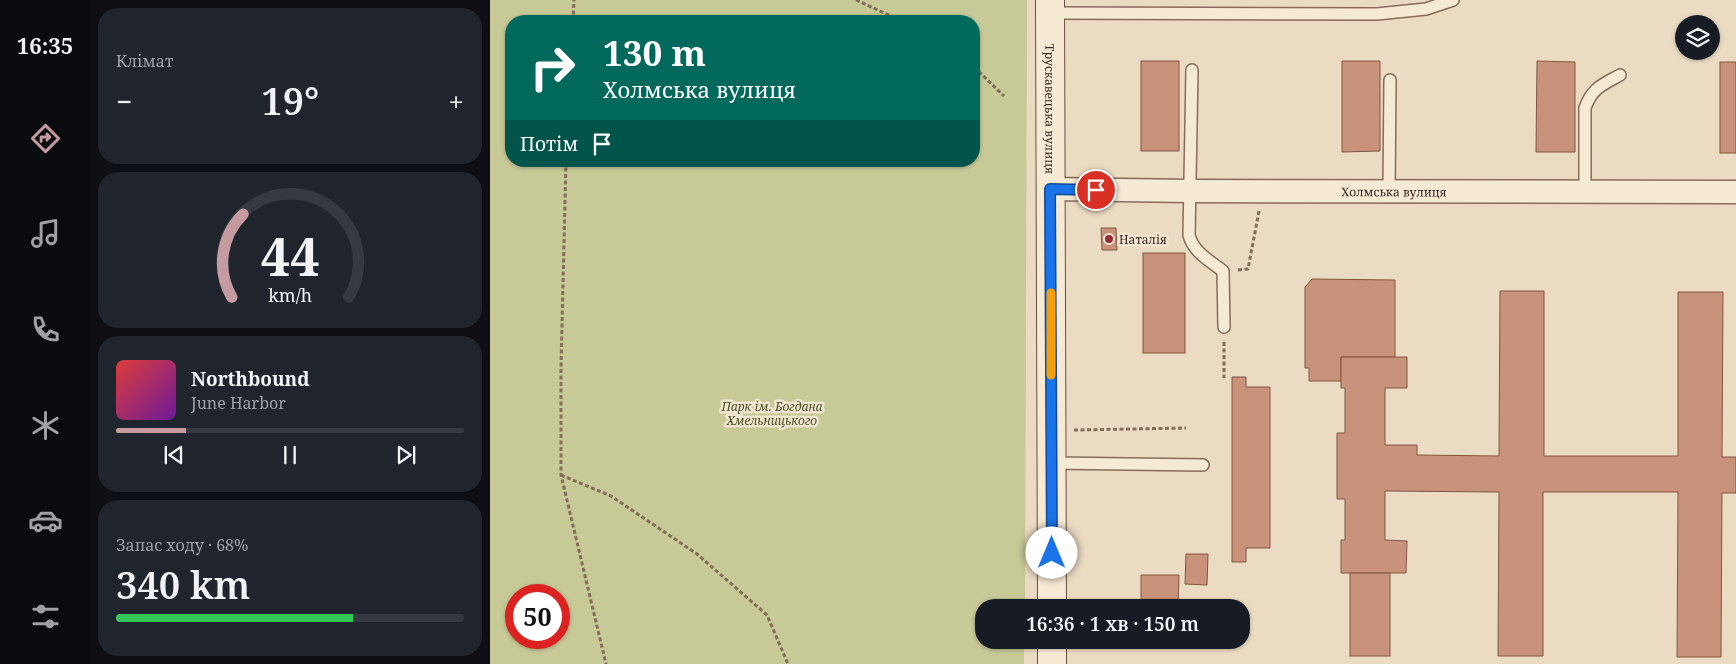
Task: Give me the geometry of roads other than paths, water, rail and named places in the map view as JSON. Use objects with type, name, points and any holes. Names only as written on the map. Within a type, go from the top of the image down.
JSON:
[{"type":"main road","name":"Трускавецька вулиця","points":[[1050,7],[1052,599]]},
{"type":"main road","points":[[1052,649],[1052,664]]},
{"type":"street","name":"Холмська вулиця","points":[[1050,189],[1389,192],[1736,192]]},
{"type":"lane","points":[[1050,7],[1377,14],[1426,9],[1453,0]]},
{"type":"lane","points":[[1192,70],[1189,235],[1195,250],[1223,271],[1224,327]]},
{"type":"lane","points":[[1585,192],[1585,108],[1589,97],[1596,88],[1620,75]]},
{"type":"lane","points":[[1389,192],[1390,80]]},
{"type":"lane","points":[[1052,463],[1203,465]]},
{"type":"place","name":"Наталія","points":[[1109,239]]},
{"type":"park label","name":"Парк ім. Богдана Хмельницького","points":[[772,413]]}]
